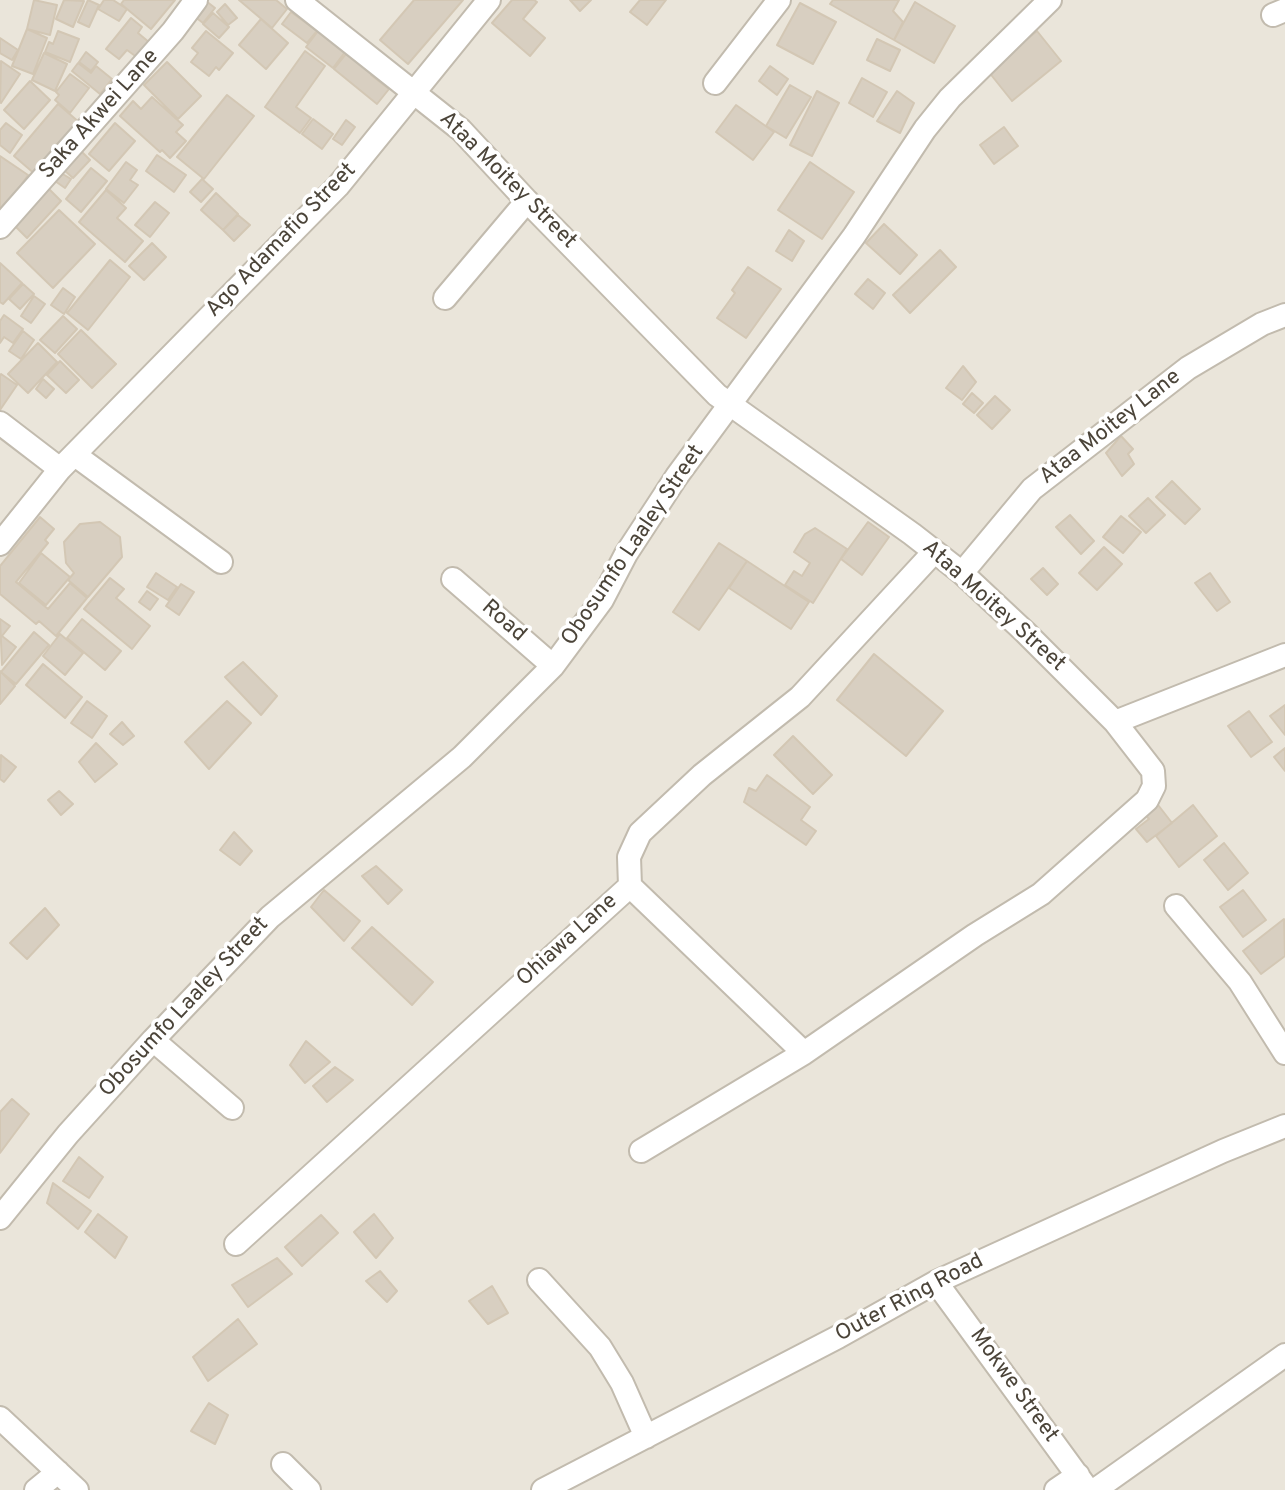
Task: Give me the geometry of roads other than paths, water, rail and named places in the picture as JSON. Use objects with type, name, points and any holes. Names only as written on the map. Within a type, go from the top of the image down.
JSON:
[{"type":"street","name":"Saka Akwei Lane","points":[[0,227],[173,31],[196,0]]},
{"type":"street","name":"Ataa Moitey Street","points":[[297,0],[461,130],[730,407],[912,534],[962,573],[1115,722],[1153,771],[1154,786],[1147,800],[1041,894],[975,935],[804,1053],[641,1151]]},
{"type":"street","name":"Ago Adamafio Street","points":[[0,544],[68,462],[338,186],[489,0]]},
{"type":"street","points":[[715,83],[779,0]]},
{"type":"street","name":"Obosumfo Laaley Street","points":[[0,1218],[68,1134],[270,917],[462,757],[553,666],[602,600],[626,554],[677,476],[854,236],[925,129],[950,98],[1050,0]]},
{"type":"street","points":[[445,298],[527,201]]},
{"type":"street","name":"Ataa Moitey Lane","points":[[962,573],[1032,489],[1188,368],[1262,324],[1285,315]]},
{"type":"street","points":[[0,423],[68,462],[221,562]]},
{"type":"street","name":"Ohiawa Lane","points":[[236,1244],[630,886],[629,857],[640,833],[702,775],[800,697],[934,552]]},
{"type":"street","name":"Road","points":[[453,579],[553,666]]},
{"type":"street","points":[[1115,722],[1285,655]]},
{"type":"street","points":[[630,886],[804,1053]]},
{"type":"street","points":[[1176,906],[1240,982],[1285,1053]]},
{"type":"street","points":[[153,1040],[232,1108]]},
{"type":"street","name":"Outer Ring Road","points":[[543,1490],[838,1337],[936,1282],[1223,1151],[1285,1126]]},
{"type":"street","points":[[539,1280],[585,1329],[616,1370],[646,1437]]},
{"type":"street","name":"Mokwe Street","points":[[936,1282],[1083,1482]]},
{"type":"street","points":[[1095,1490],[1285,1355]]},
{"type":"street","points":[[0,1418],[77,1490]]},
{"type":"street","points":[[283,1464],[309,1490]]},
{"type":"street","points":[[36,1490],[58,1472]]},
{"type":"street","points":[[1056,1490],[1083,1482]]}]
